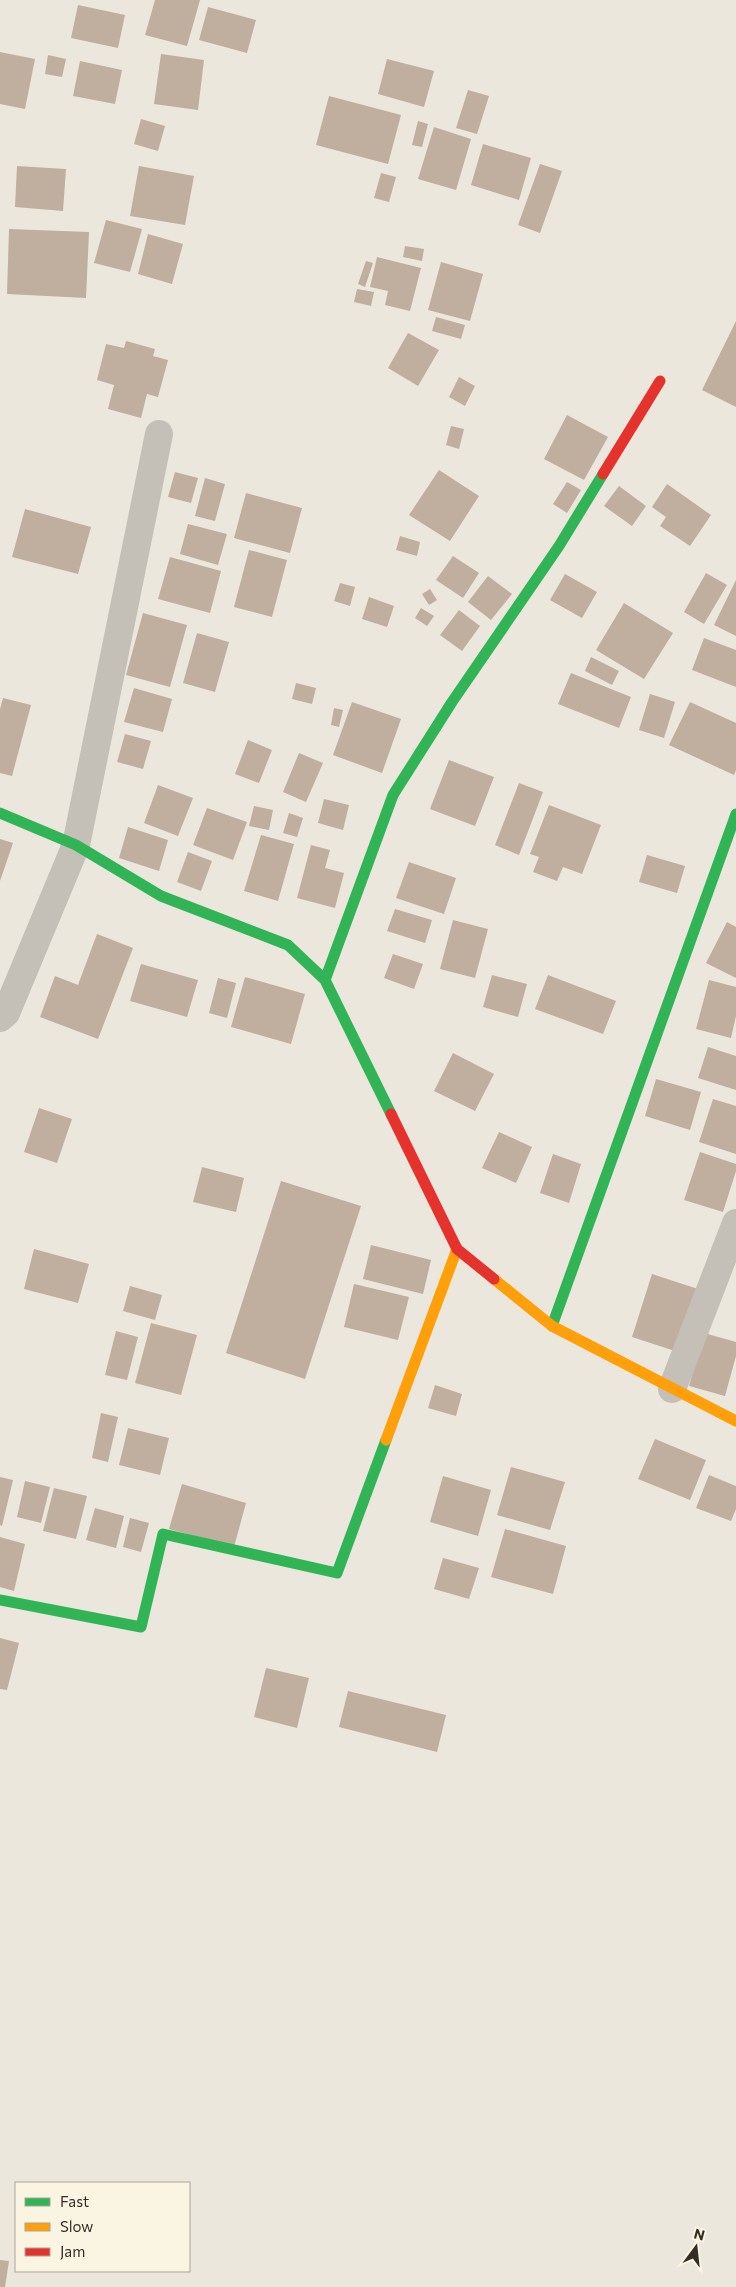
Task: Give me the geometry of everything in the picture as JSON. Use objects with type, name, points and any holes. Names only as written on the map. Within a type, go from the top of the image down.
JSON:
[{"type":"street","points":[[325,980],[393,795],[452,702],[559,546],[660,381]]},
{"type":"street","points":[[0,1018],[6,1013],[76,845],[159,434]]},
{"type":"street","points":[[0,814],[76,845],[161,896],[288,945],[325,980],[457,1249],[552,1326],[736,1421]]},
{"type":"street","points":[[552,1326],[736,814]]},
{"type":"street","points":[[672,1389],[736,1223]]},
{"type":"street","points":[[0,1600],[141,1627],[163,1534],[337,1573],[457,1249]]},
{"type":"building","points":[[155,0],[200,0],[187,46],[145,35]]},
{"type":"building","points":[[78,5],[125,15],[118,48],[71,38]]},
{"type":"building","points":[[208,7],[256,20],[247,53],[199,40]]},
{"type":"building","points":[[0,52],[35,59],[25,109],[0,104]]},
{"type":"building","points":[[161,54],[204,60],[198,110],[154,104]]},
{"type":"building","points":[[48,55],[66,59],[62,77],[45,74]]},
{"type":"building","points":[[387,59],[434,71],[424,107],[378,94]]},
{"type":"building","points":[[80,61],[122,70],[115,104],[73,96]]},
{"type":"building","points":[[468,90],[489,96],[477,134],[456,128]]},
{"type":"building","points":[[329,96],[401,115],[388,164],[316,145]]},
{"type":"building","points":[[141,119],[165,126],[158,151],[134,144]]},
{"type":"building","points":[[418,121],[428,124],[422,147],[412,145]]},
{"type":"building","points":[[434,127],[471,139],[456,190],[418,179]]},
{"type":"building","points":[[483,144],[531,158],[519,200],[471,185]]},
{"type":"building","points":[[540,164],[562,171],[540,233],[518,225]]},
{"type":"building","points":[[17,166],[66,169],[63,211],[15,207]]},
{"type":"building","points":[[139,166],[194,176],[185,225],[130,216]]},
{"type":"building","points":[[381,173],[396,177],[389,202],[374,198]]},
{"type":"building","points":[[106,220],[142,229],[130,272],[94,263]]},
{"type":"building","points":[[9,229],[89,232],[86,298],[7,294]]},
{"type":"building","points":[[148,234],[183,244],[172,284],[138,274]]},
{"type":"building","points":[[405,246],[424,249],[422,261],[403,257]]},
{"type":"building","points":[[377,257],[421,268],[410,311],[385,305],[388,291],[370,287]]},
{"type":"building","points":[[366,261],[373,263],[365,287],[358,284]]},
{"type":"building","points":[[441,262],[483,274],[470,321],[428,310]]},
{"type":"building","points":[[357,289],[374,292],[371,306],[354,302]]},
{"type":"building","points":[[436,317],[465,325],[461,339],[432,331]]},
{"type":"building","points":[[736,321],[736,407],[702,390]]},
{"type":"building","points":[[408,333],[439,350],[418,386],[388,368]]},
{"type":"building","points":[[126,341],[155,349],[153,356],[168,360],[158,397],[147,394],[141,418],[108,409],[114,385],[97,380],[106,344],[124,348]]},
{"type":"building","points":[[459,377],[475,386],[465,406],[449,397]]},
{"type":"building","points":[[567,415],[608,437],[584,480],[544,459]]},
{"type":"building","points":[[451,426],[464,429],[459,449],[446,445]]},
{"type":"building","points":[[439,470],[479,496],[450,541],[409,515]]},
{"type":"building","points":[[175,472],[198,478],[191,503],[168,497]]},
{"type":"building","points":[[205,478],[225,484],[215,521],[195,516]]},
{"type":"building","points":[[567,482],[581,490],[567,513],[553,504]]},
{"type":"building","points":[[667,484],[711,515],[690,546],[660,526],[666,517],[652,507]]},
{"type":"building","points":[[619,486],[646,506],[632,526],[604,506]]},
{"type":"building","points":[[246,493],[302,508],[290,553],[234,538]]},
{"type":"building","points":[[25,509],[91,527],[78,574],[12,557]]},
{"type":"building","points":[[188,524],[227,534],[218,565],[180,554]]},
{"type":"building","points":[[400,536],[420,542],[417,556],[396,550]]},
{"type":"building","points":[[249,550],[287,560],[272,617],[234,607]]},
{"type":"building","points":[[453,556],[479,573],[463,598],[436,580]]},
{"type":"building","points":[[170,557],[221,571],[210,613],[158,599]]},
{"type":"building","points":[[706,573],[727,585],[704,624],[684,612]]},
{"type":"building","points":[[565,574],[597,592],[582,618],[550,600]]},
{"type":"building","points":[[488,576],[512,594],[491,620],[468,602]]},
{"type":"building","points":[[736,580],[736,636],[714,625]]},
{"type":"building","points":[[340,583],[355,587],[350,606],[334,601]]},
{"type":"building","points":[[430,589],[437,600],[429,605],[422,594]]},
{"type":"building","points":[[369,597],[394,606],[387,627],[362,619]]},
{"type":"building","points":[[624,603],[673,633],[644,679],[596,650]]},
{"type":"building","points":[[421,608],[434,616],[427,626],[415,618]]},
{"type":"building","points":[[459,610],[480,626],[462,651],[440,635]]},
{"type":"building","points":[[143,613],[187,625],[170,687],[126,675]]},
{"type":"building","points":[[197,633],[229,642],[215,692],[183,683]]},
{"type":"building","points":[[704,638],[736,650],[736,687],[692,670]]},
{"type":"building","points":[[591,657],[619,671],[612,685],[585,671]]},
{"type":"building","points":[[571,673],[631,697],[619,728],[558,704]]},
{"type":"building","points":[[296,683],[316,688],[312,704],[292,699]]},
{"type":"building","points":[[134,688],[172,699],[163,732],[124,722]]},
{"type":"building","points":[[650,694],[675,702],[664,738],[639,730]]},
{"type":"building","points":[[3,698],[31,705],[12,776],[0,773],[0,709]]},
{"type":"building","points":[[352,702],[401,719],[382,773],[333,755]]},
{"type":"building","points":[[690,702],[736,723],[736,770],[734,775],[669,745]]},
{"type":"building","points":[[334,708],[343,710],[339,727],[331,725]]},
{"type":"building","points":[[125,734],[151,741],[143,769],[117,762]]},
{"type":"building","points":[[248,740],[272,750],[259,783],[235,774]]},
{"type":"building","points":[[299,753],[323,763],[306,802],[283,792]]},
{"type":"building","points":[[449,760],[494,777],[475,826],[430,809]]},
{"type":"building","points":[[519,783],[543,792],[519,855],[495,845]]},
{"type":"building","points":[[158,785],[193,798],[178,836],[144,823]]},
{"type":"building","points":[[324,799],[349,805],[343,830],[318,823]]},
{"type":"building","points":[[549,805],[601,825],[582,874],[563,867],[557,881],[533,872],[539,857],[530,854]]},
{"type":"building","points":[[254,806],[273,810],[269,830],[249,826]]},
{"type":"building","points":[[207,808],[247,822],[233,860],[193,845]]},
{"type":"building","points":[[289,813],[303,818],[297,837],[283,833]]},
{"type":"building","points":[[128,827],[168,840],[159,871],[119,858]]},
{"type":"building","points":[[261,835],[294,844],[278,901],[244,891]]},
{"type":"building","points":[[0,839],[13,843],[0,881]]},
{"type":"building","points":[[311,845],[330,850],[325,868],[344,873],[335,908],[297,898]]},
{"type":"building","points":[[188,852],[212,861],[201,891],[177,882]]},
{"type":"building","points":[[647,855],[685,866],[677,893],[639,882]]},
{"type":"building","points":[[409,862],[456,878],[444,914],[396,898]]},
{"type":"building","points":[[395,909],[432,920],[425,943],[387,931]]},
{"type":"building","points":[[453,920],[488,929],[475,978],[440,969]]},
{"type":"building","points":[[727,922],[736,927],[736,978],[706,963]]},
{"type":"building","points":[[97,934],[133,948],[98,1039],[40,1017],[55,976],[78,985]]},
{"type":"building","points":[[393,954],[423,964],[414,989],[384,978]]},
{"type":"building","points":[[141,964],[198,980],[187,1017],[130,1001]]},
{"type":"building","points":[[492,975],[527,984],[518,1017],[483,1007]]},
{"type":"building","points":[[548,975],[616,1001],[603,1034],[535,1009]]},
{"type":"building","points":[[245,977],[305,994],[291,1044],[231,1027]]},
{"type":"building","points":[[218,978],[236,983],[227,1018],[209,1013]]},
{"type":"building","points":[[709,980],[736,987],[736,1016],[731,1038],[696,1029]]},
{"type":"building","points":[[708,1047],[736,1056],[736,1090],[698,1078]]},
{"type":"building","points":[[453,1053],[494,1074],[475,1111],[434,1091]]},
{"type":"building","points":[[656,1079],[701,1092],[690,1130],[645,1116]]},
{"type":"building","points":[[713,1099],[736,1106],[736,1154],[699,1142]]},
{"type":"building","points":[[39,1108],[72,1119],[57,1163],[24,1152]]},
{"type":"building","points":[[499,1132],[532,1147],[516,1183],[482,1168]]},
{"type":"building","points":[[700,1152],[736,1164],[736,1171],[723,1212],[684,1200]]},
{"type":"building","points":[[553,1154],[581,1164],[569,1203],[540,1193]]},
{"type":"building","points":[[202,1167],[244,1178],[236,1212],[193,1202]]},
{"type":"building","points":[[281,1181],[361,1206],[305,1379],[226,1353]]},
{"type":"building","points":[[371,1245],[431,1260],[423,1294],[363,1279]]},
{"type":"building","points":[[34,1249],[89,1264],[78,1303],[24,1289]]},
{"type":"building","points":[[652,1274],[698,1289],[678,1352],[632,1337]]},
{"type":"building","points":[[354,1284],[409,1297],[398,1340],[344,1327]]},
{"type":"building","points":[[130,1286],[162,1295],[155,1320],[123,1311]]},
{"type":"building","points":[[151,1323],[197,1335],[181,1395],[135,1383]]},
{"type":"building","points":[[116,1331],[138,1337],[127,1380],[105,1375]]},
{"type":"building","points":[[704,1333],[736,1342],[736,1356],[725,1396],[689,1386]]},
{"type":"building","points":[[435,1385],[462,1394],[456,1416],[428,1408]]},
{"type":"building","points":[[101,1413],[118,1417],[108,1462],[92,1458]]},
{"type":"building","points":[[128,1428],[169,1438],[160,1475],[119,1465]]},
{"type":"building","points":[[655,1439],[706,1460],[690,1500],[638,1479]]},
{"type":"building","points":[[511,1467],[565,1482],[550,1530],[497,1515]]},
{"type":"building","points":[[709,1475],[736,1486],[736,1509],[731,1521],[696,1508]]},
{"type":"building","points":[[443,1476],[491,1490],[478,1536],[430,1522]]},
{"type":"building","points":[[0,1477],[13,1480],[2,1526],[0,1525]]},
{"type":"building","points":[[25,1481],[50,1487],[41,1523],[17,1517]]},
{"type":"building","points":[[182,1484],[246,1503],[234,1547],[169,1529]]},
{"type":"building","points":[[54,1488],[87,1496],[76,1539],[43,1531]]},
{"type":"building","points":[[95,1508],[124,1516],[116,1548],[86,1540]]},
{"type":"building","points":[[130,1518],[149,1523],[141,1552],[123,1547]]},
{"type":"building","points":[[505,1529],[566,1546],[553,1594],[491,1577]]},
{"type":"building","points":[[0,1537],[25,1544],[14,1591],[0,1587]]},
{"type":"building","points":[[443,1558],[479,1568],[469,1599],[434,1589]]},
{"type":"building","points":[[0,1638],[19,1643],[7,1690],[0,1689]]},
{"type":"building","points":[[266,1668],[309,1678],[297,1728],[254,1717]]},
{"type":"building","points":[[348,1691],[446,1715],[437,1752],[339,1727]]},
{"type":"building","points":[[0,2260],[9,2261],[5,2287],[0,2287]]},
{"type":"traffic: fast","points":[[325,980],[393,795],[452,702],[559,546],[603,474]]},
{"type":"traffic: fast","points":[[0,813],[76,845],[161,896],[288,945],[325,980],[391,1114]]},
{"type":"traffic: fast","points":[[552,1326],[736,814]]},
{"type":"traffic: fast","points":[[0,1600],[141,1627],[163,1534],[337,1573],[386,1440]]},
{"type":"traffic: slow","points":[[386,1440],[457,1249]]},
{"type":"traffic: slow","points":[[494,1279],[552,1326],[736,1421]]},
{"type":"traffic: jam","points":[[603,474],[660,381]]},
{"type":"traffic: jam","points":[[391,1114],[457,1249],[494,1279]]}]
